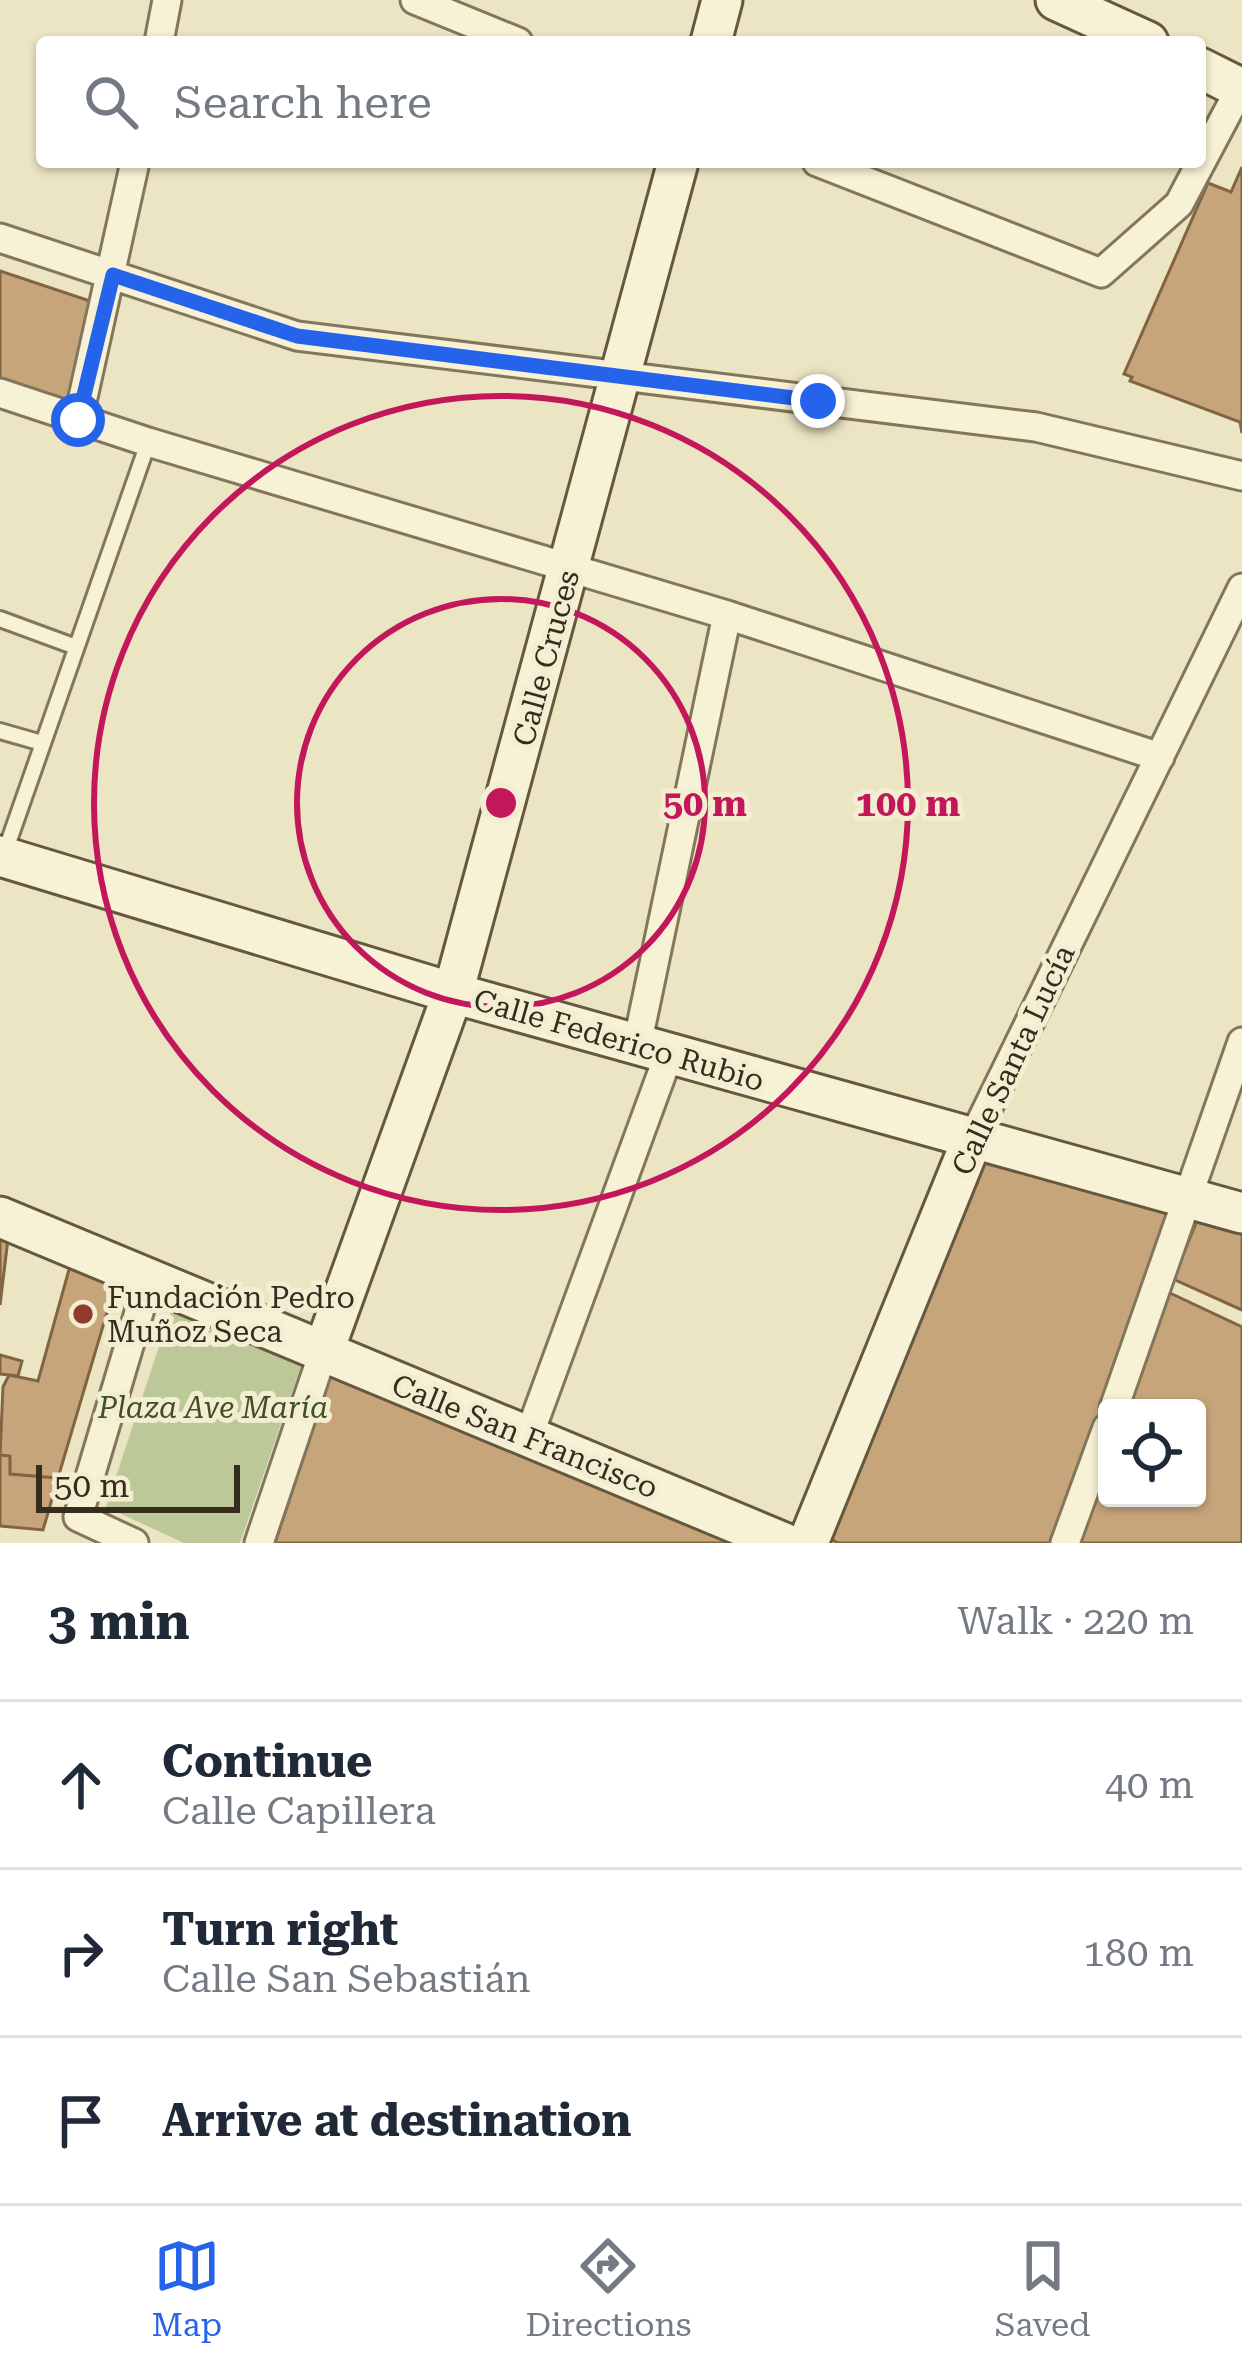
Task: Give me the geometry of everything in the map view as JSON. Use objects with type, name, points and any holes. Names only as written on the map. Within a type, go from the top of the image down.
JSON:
[{"type":"street","points":[[160,36],[167,0]]},
{"type":"street","points":[[415,0],[503,36]]},
{"type":"street","points":[[713,36],[722,0]]},
{"type":"street","points":[[1056,0],[1110,11],[1141,36]]},
{"type":"street","points":[[1206,71],[1242,88],[1206,154]]},
{"type":"street","points":[[78,420],[134,168]]},
{"type":"street","name":"Calle Cruces","points":[[323,1353],[453,993],[677,168]]},
{"type":"street","points":[[832,168],[1101,273],[1179,204],[1199,168]]},
{"type":"street","points":[[0,238],[297,336],[1036,427],[1242,476]]},
{"type":"street","points":[[0,393],[148,442],[728,615],[1160,757]]},
{"type":"street","name":"Calle Santa Lucía","points":[[808,1543],[972,1140],[1242,588]]},
{"type":"street","points":[[528,1438],[653,1049],[728,615]]},
{"type":"street","name":"Calle Federico Rubio","points":[[2,856],[453,993],[1242,1213]]},
{"type":"street","points":[[1117,1399],[1242,1042]]},
{"type":"street","name":"Calle San Francisco","points":[[0,1217],[784,1543]]},
{"type":"street","points":[[134,1543],[78,1517],[148,1282]]},
{"type":"street","points":[[259,1543],[323,1353]]},
{"type":"street","points":[[1065,1543],[1098,1453]]},
{"type":"lane","points":[[2,856],[148,442]]},
{"type":"lane","points":[[0,619],[76,647]]},
{"type":"lane","points":[[0,730],[42,743]]},
{"type":"green space","name":"Plaza Ave María","points":[[171,1310],[302,1363],[240,1543],[184,1543],[106,1507]]},
{"type":"building","points":[[1242,167],[1242,433],[1240,422],[1130,381],[1132,377],[1124,374],[1208,183],[1231,192]]},
{"type":"building","points":[[0,271],[93,302],[67,408],[0,384]]},
{"type":"building","points":[[979,1149],[1181,1210],[1107,1399],[1098,1399],[1098,1423],[1051,1543],[838,1543],[823,1535]]},
{"type":"building","points":[[1199,1216],[1242,1227],[1242,1310],[1173,1279]]},
{"type":"building","points":[[0,1238],[8,1239],[0,1305]]},
{"type":"building","points":[[70,1266],[116,1282],[58,1478],[10,1474],[10,1456],[0,1455],[3,1387],[9,1375],[38,1381]]},
{"type":"building","points":[[1170,1293],[1242,1327],[1242,1543],[1079,1543],[1098,1490],[1098,1507],[1206,1507],[1206,1399],[1131,1399]]},
{"type":"building","points":[[0,1355],[22,1361],[18,1376],[0,1374]]},
{"type":"building","points":[[332,1371],[738,1543],[275,1543]]},
{"type":"building","points":[[0,1455],[10,1456],[10,1474],[58,1478],[43,1530],[0,1526]]},
{"type":"place","name":"Fundación Pedro Muñoz Seca","points":[[83,1314]]},
{"type":"route","points":[[78,420],[113,275],[297,336],[818,401]]}]
